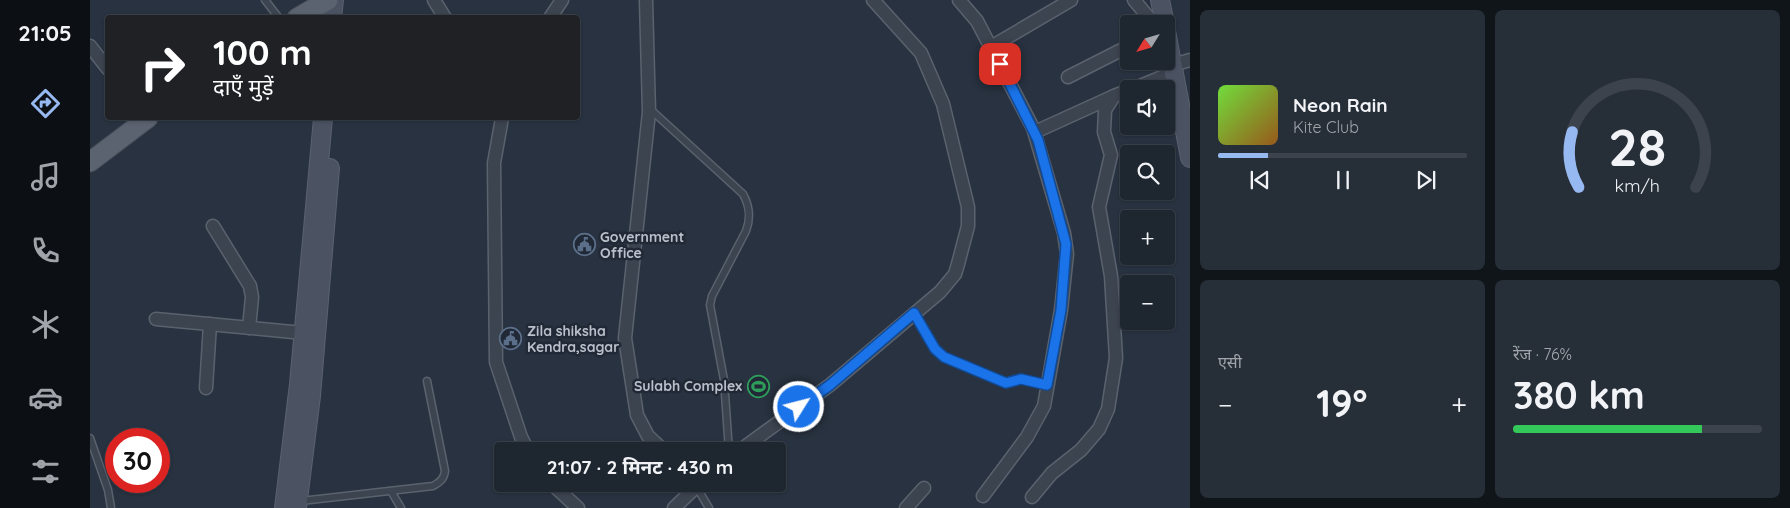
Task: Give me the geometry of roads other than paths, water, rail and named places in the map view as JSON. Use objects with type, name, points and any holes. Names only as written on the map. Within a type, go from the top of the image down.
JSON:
[{"type":"main road","points":[[306,15],[338,5]]},
{"type":"main road","points":[[321,15],[338,5]]},
{"type":"main road","points":[[90,152],[131,120]]},
{"type":"main road","points":[[90,162],[145,120]]},
{"type":"street","points":[[434,0],[442,15]]},
{"type":"street","points":[[552,15],[562,0]]},
{"type":"street","points":[[646,0],[649,108],[625,338],[637,415],[648,436],[654,442]]},
{"type":"street","points":[[751,442],[830,385],[940,292],[955,274],[968,226],[968,207],[943,104],[915,43],[873,0]]},
{"type":"street","points":[[959,0],[972,13],[1035,132],[1064,233],[1067,254],[1061,310],[1044,406],[1034,428],[983,496]]},
{"type":"street","points":[[991,47],[1071,0]]},
{"type":"street","points":[[1134,0],[1146,15]]},
{"type":"street","points":[[1160,0],[1163,15]]},
{"type":"street","points":[[90,46],[105,65]]},
{"type":"street","points":[[1068,77],[1120,51]]},
{"type":"street","points":[[1175,67],[1190,60]]},
{"type":"street","points":[[1150,80],[1169,70]]},
{"type":"street","points":[[1173,70],[1190,158]]},
{"type":"street","points":[[1035,132],[1120,94]]},
{"type":"street","points":[[1032,497],[1052,473],[1081,450],[1099,429],[1108,409],[1116,358],[1111,276],[1099,207],[1111,156],[1104,132],[1105,110],[1114,96]]},
{"type":"street","points":[[293,506],[303,333],[323,120]]},
{"type":"street","points":[[293,506],[311,396],[335,120]]},
{"type":"street","points":[[502,120],[494,163],[496,362],[523,442]]},
{"type":"street","points":[[213,226],[250,286],[252,297],[249,328]]},
{"type":"street","points":[[156,319],[303,333]]},
{"type":"street","points":[[206,388],[210,324]]},
{"type":"street","points":[[906,508],[924,488]]},
{"type":"street","points":[[561,492],[578,508]]},
{"type":"street","points":[[674,508],[690,492]]},
{"type":"lane","points":[[265,0],[277,15]]},
{"type":"lane","points":[[649,108],[744,194],[748,202],[750,221],[746,232],[712,296],[710,305],[722,370],[727,442]]},
{"type":"lane","points":[[914,313],[935,349],[944,357],[1006,383],[1021,379],[1047,385]]},
{"type":"lane","points":[[293,506],[432,486],[444,478],[445,471],[427,381]]},
{"type":"lane","points":[[90,438],[110,498],[111,508]]},
{"type":"lane","points":[[391,491],[401,508]]},
{"type":"lane","points":[[701,492],[709,508]]},
{"type":"place","name":"Government Office","points":[[584,245]]},
{"type":"place","name":"Zila shiksha Kendra,sagar","points":[[511,339]]},
{"type":"place","name":"Sulabh Complex","points":[[758,386]]}]
